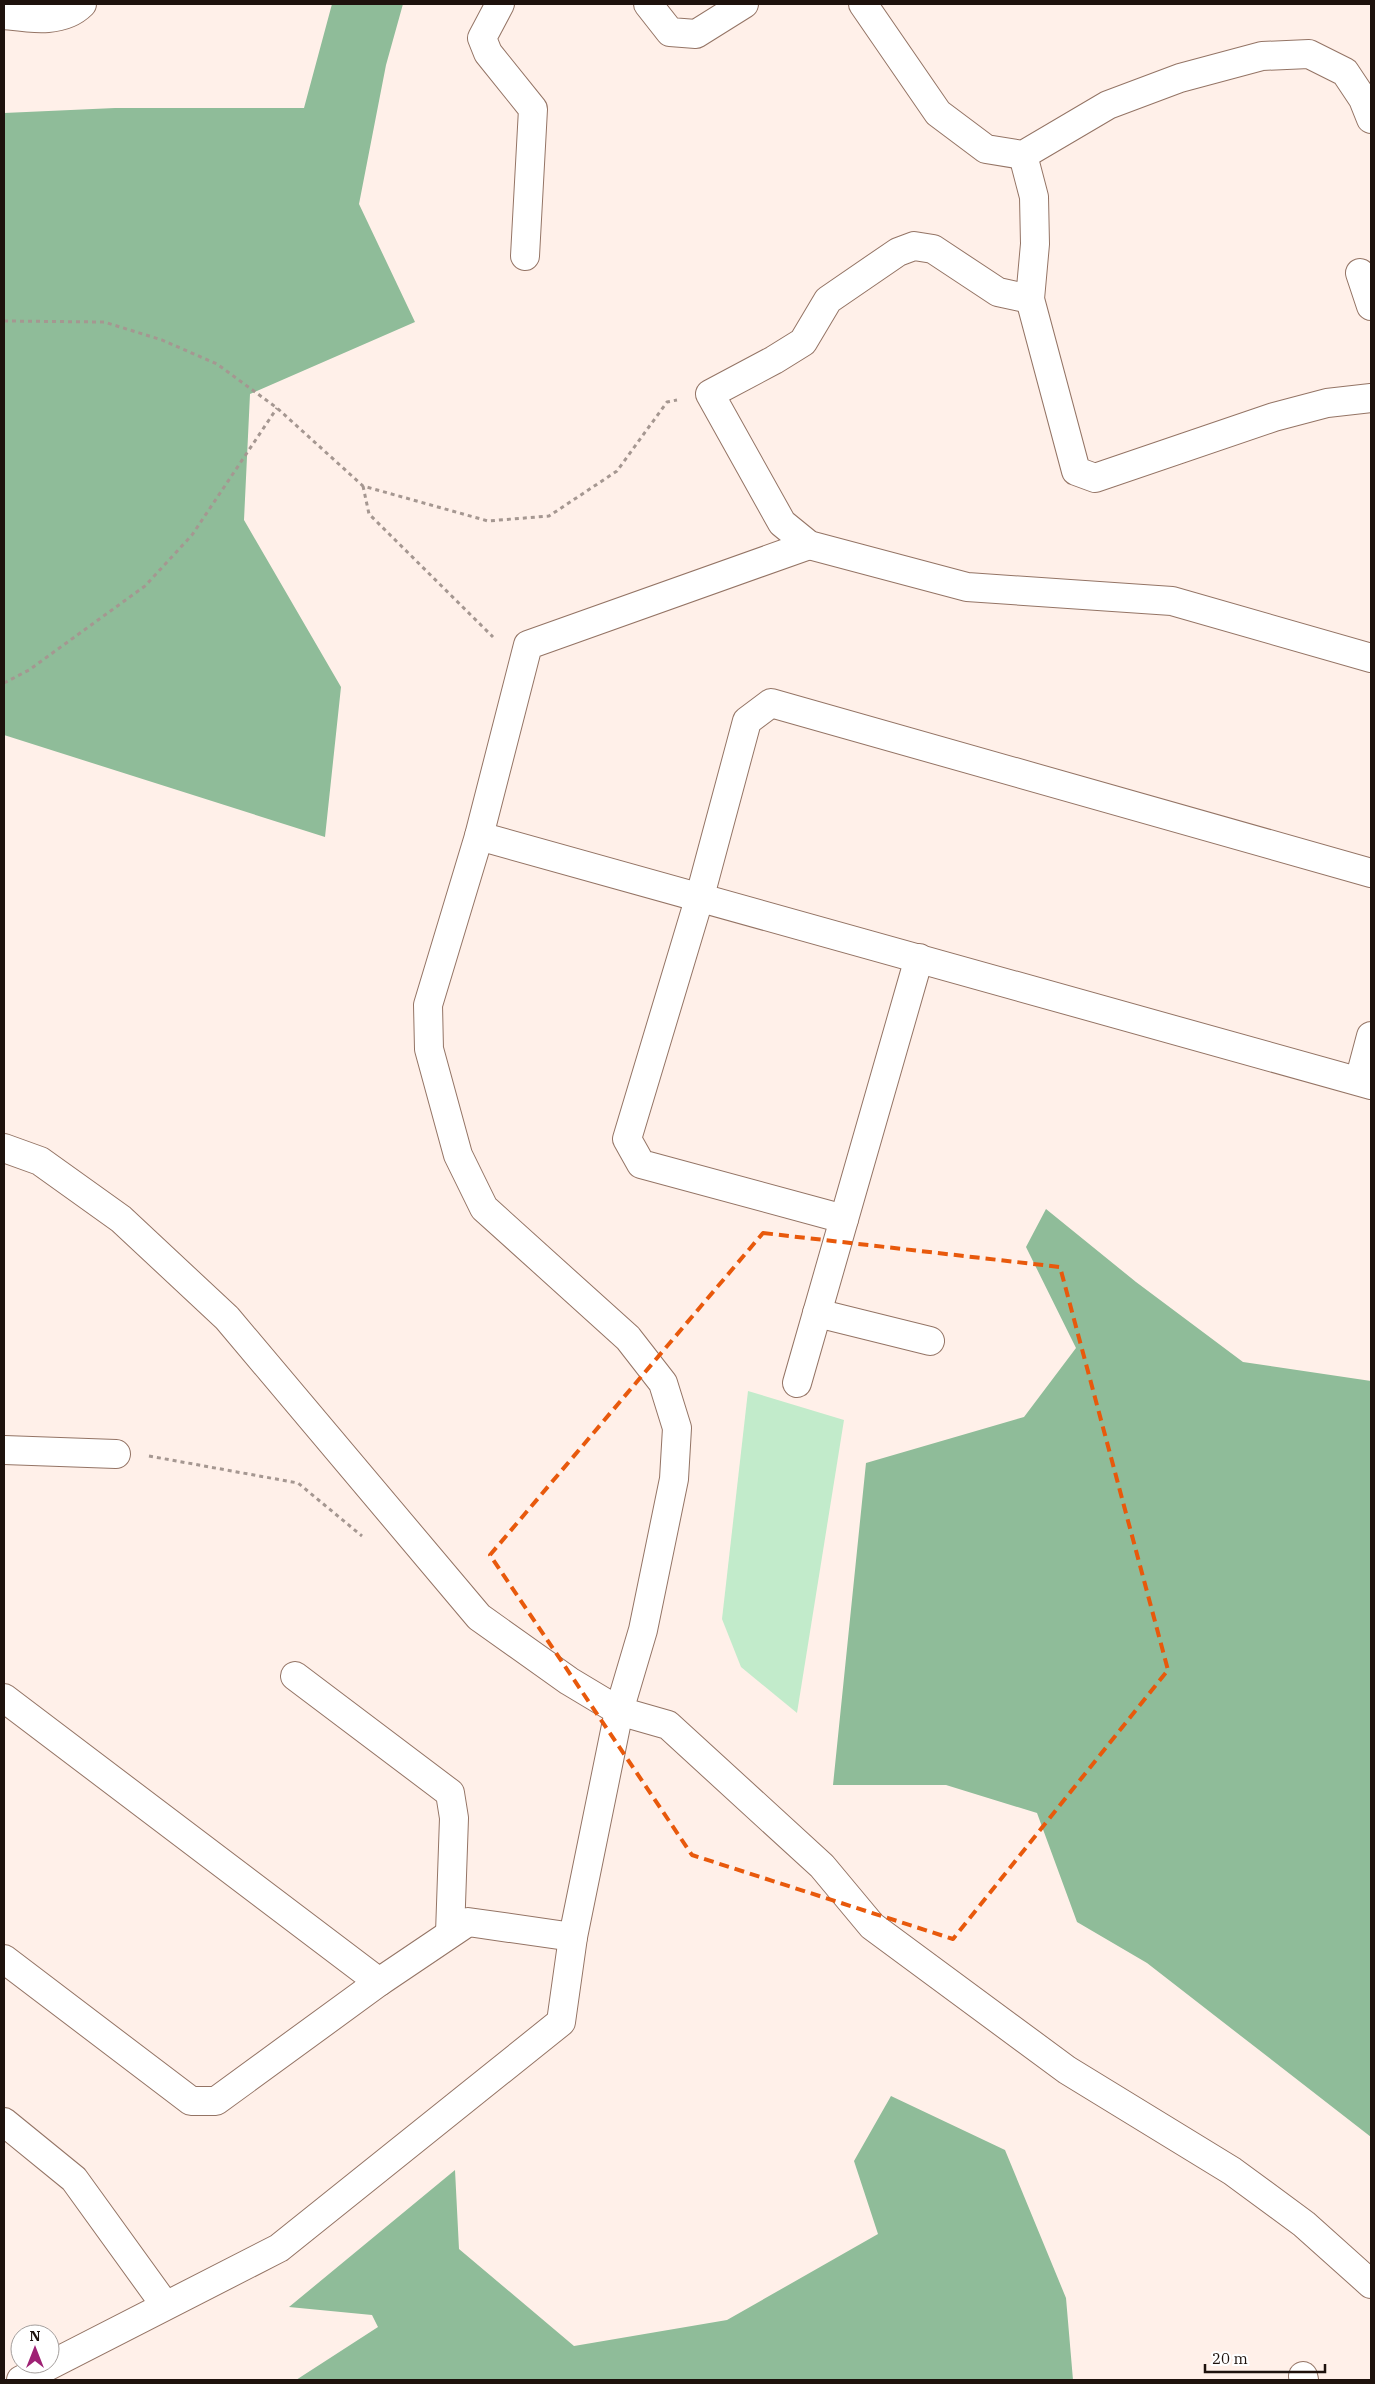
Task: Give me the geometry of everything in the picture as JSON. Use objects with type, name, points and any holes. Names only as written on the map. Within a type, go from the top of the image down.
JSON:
[{"type":"street","points":[[4,15],[44,19],[75,11],[82,4]]},
{"type":"street","points":[[500,4],[482,38],[488,53],[533,109],[525,256]]},
{"type":"street","points":[[648,4],[670,32],[696,34],[744,4]]},
{"type":"street","points":[[863,4],[938,113],[986,149],[1023,155],[1108,105],[1180,78],[1262,56],[1309,54],[1345,72],[1363,99],[1371,119]]},
{"type":"street","points":[[1023,155],[1034,197],[1035,244],[1030,299],[1076,471],[1095,478],[1274,417],[1328,403],[1371,398]]},
{"type":"street","points":[[1030,299],[998,292],[934,249],[914,246],[898,252],[828,300],[802,342],[774,360],[710,394],[782,524],[809,545],[967,586],[1172,601],[1371,658]]},
{"type":"street","points":[[1360,273],[1371,306]]},
{"type":"street","points":[[21,2380],[279,2248],[562,2022],[573,1937],[619,1711],[643,1630],[672,1488],[677,1428],[663,1383],[628,1338],[484,1208],[458,1156],[429,1049],[428,1005],[479,836],[528,645],[809,545]]},
{"type":"street","points":[[844,1219],[641,1164],[627,1139],[700,896],[747,721],[771,703],[1371,873]]},
{"type":"street","points":[[479,836],[700,896],[1365,1083],[1371,1036]]},
{"type":"street","points":[[797,1383],[919,958]]},
{"type":"street","points":[[4,1148],[40,1161],[121,1218],[170,1262],[227,1318],[479,1617],[569,1681],[619,1711],[668,1725],[822,1866],[872,1926],[1067,2070],[1232,2171],[1304,2224],[1371,2284]]},
{"type":"street","points":[[817,1313],[930,1341]]},
{"type":"street","points":[[4,1450],[116,1454]]},
{"type":"street","points":[[294,1676],[450,1794],[454,1818],[450,1933]]},
{"type":"street","points":[[4,1698],[379,1982]]},
{"type":"street","points":[[4,1959],[190,2101],[216,2101],[379,1982],[468,1922],[573,1937]]},
{"type":"street","points":[[4,2122],[74,2179],[165,2305]]},
{"type":"path","points":[[4,321],[104,322],[162,340],[217,364],[277,408],[363,486],[488,521],[548,516],[616,471],[666,402],[710,394]]},
{"type":"path","points":[[4,683],[29,670],[145,586],[192,535],[277,408]]},
{"type":"path","points":[[363,486],[369,514],[523,666]]},
{"type":"path","points":[[116,1454],[161,1456],[298,1483],[365,1538]]},
{"type":"highlighted area","points":[[763,1233],[1060,1267],[1168,1670],[953,1939],[692,1855],[490,1555]]},
{"type":"green space","points":[[332,4],[403,4],[386,65],[359,204],[415,322],[250,394],[244,520],[341,687],[325,837],[4,735],[4,113],[115,108],[304,108]]},
{"type":"green space","points":[[1046,1209],[1136,1282],[1243,1362],[1371,1381],[1371,2137],[1147,1963],[1077,1922],[1037,1813],[946,1785],[833,1785],[866,1463],[1024,1417],[1076,1348],[1026,1247]]},
{"type":"green space","points":[[748,1391],[844,1420],[797,1713],[741,1667],[722,1619]]},
{"type":"green space","points":[[891,2096],[1005,2150],[1066,2298],[1073,2380],[296,2380],[378,2327],[372,2315],[289,2307],[455,2170],[459,2249],[574,2346],[727,2320],[878,2234],[854,2161]]}]
